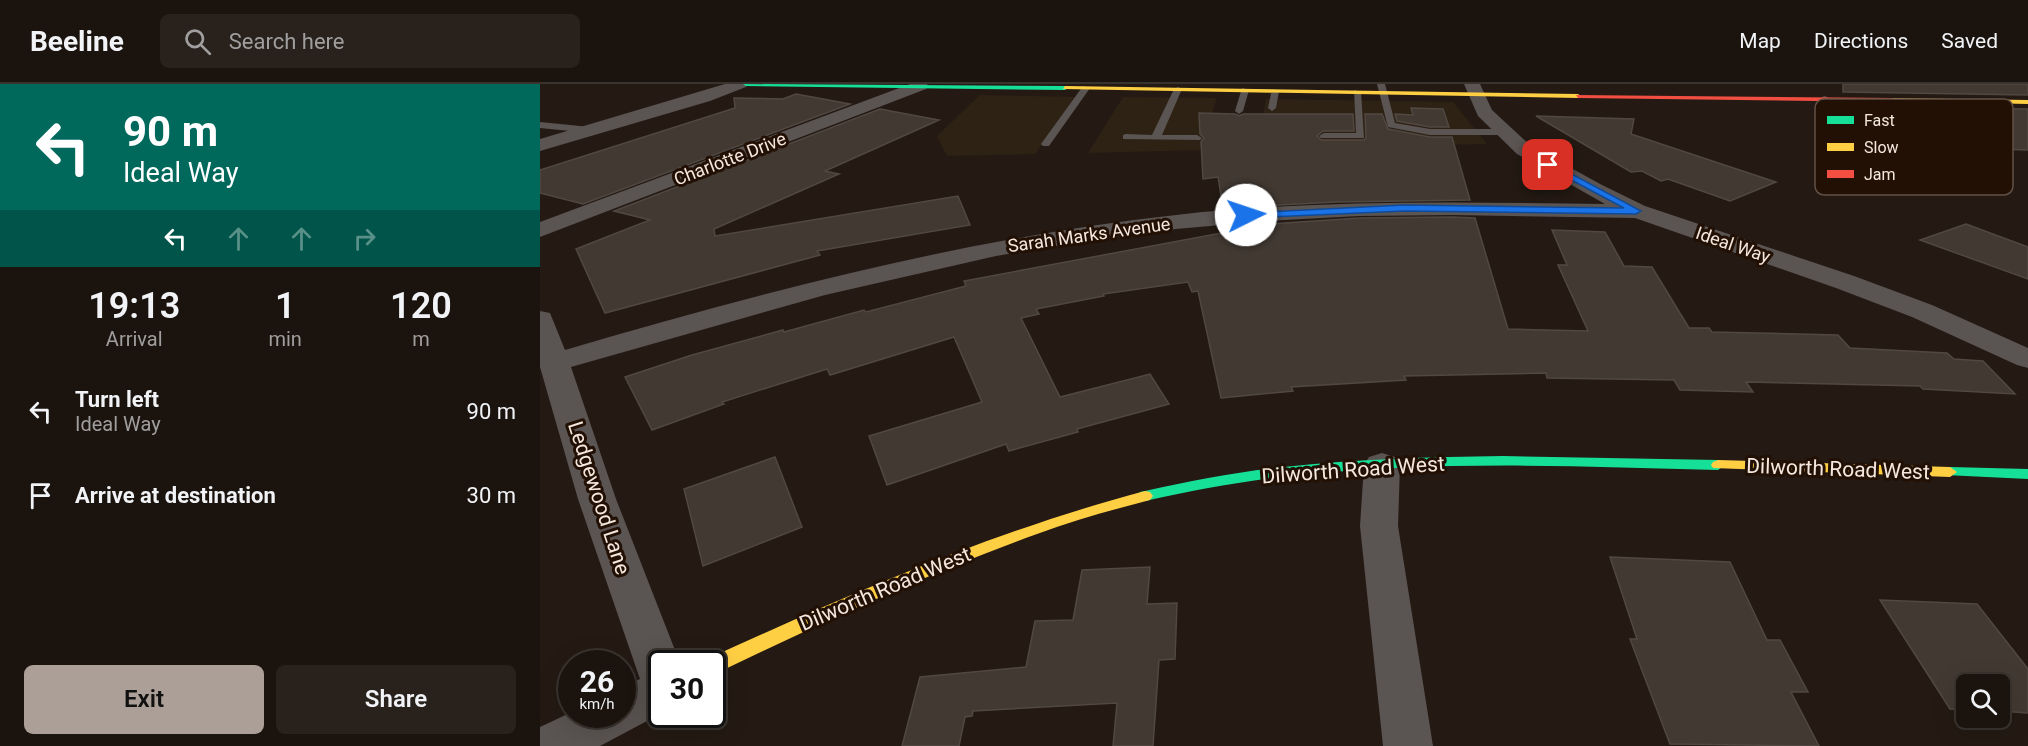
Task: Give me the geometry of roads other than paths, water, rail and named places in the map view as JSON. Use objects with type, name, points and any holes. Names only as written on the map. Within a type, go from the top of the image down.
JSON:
[{"type":"street","points":[[540,145],[704,97],[740,84]]},
{"type":"street","points":[[746,84],[1240,88],[1275,91],[1357,92],[1382,88],[1474,89],[1824,99]]},
{"type":"street","name":"Charlotte Drive","points":[[540,231],[931,85]]},
{"type":"street","name":"Ideal Way","points":[[1474,89],[1485,112],[1503,132],[1544,162],[1636,211],[1864,289],[1962,328],[2028,360]]},
{"type":"street","points":[[2013,102],[2028,102]]},
{"type":"street","name":"Sarah Marks Avenue","points":[[556,362],[777,297],[885,271],[1087,233],[1187,221],[1357,209],[1498,208],[1636,211]]},
{"type":"street","name":"Ledgewood Lane","points":[[540,319],[556,362],[595,492],[652,650]]},
{"type":"street","name":"Dilworth Road West","points":[[726,659],[866,594],[990,543],[1105,506],[1197,483],[1260,475],[1382,465],[1556,461],[2028,474]]},
{"type":"street","points":[[1382,465],[1380,526],[1408,746]]},
{"type":"street","points":[[551,746],[587,728]]},
{"type":"lane","points":[[1046,144],[1086,88]]},
{"type":"lane","points":[[1239,111],[1240,88]]},
{"type":"lane","points":[[1382,88],[1391,125],[1430,132],[1503,132]]},
{"type":"lane","points":[[1156,137],[1178,89]]},
{"type":"lane","points":[[1272,108],[1275,91]]},
{"type":"lane","points":[[1324,136],[1360,136],[1357,92]]},
{"type":"lane","points":[[540,125],[590,130]]},
{"type":"lane","points":[[1126,136],[1197,138]]}]
